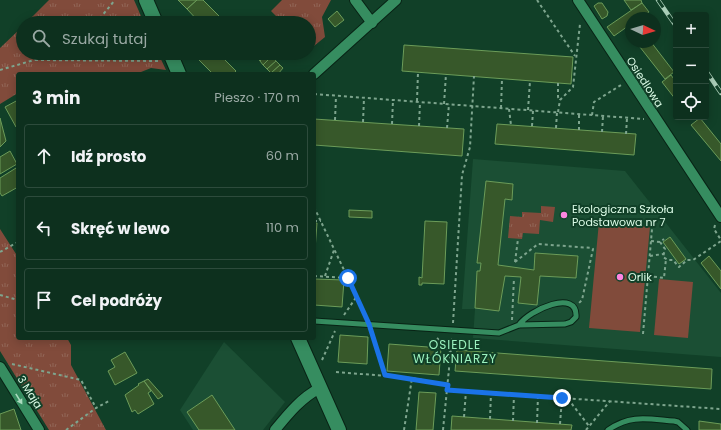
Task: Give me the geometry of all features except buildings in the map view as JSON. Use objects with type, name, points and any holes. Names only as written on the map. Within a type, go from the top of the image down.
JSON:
[{"type":"street","points":[[146,0],[153,16]]},
{"type":"street","points":[[355,0],[372,23]]},
{"type":"street","points":[[316,72],[396,0]]},
{"type":"street","name":"Osiedlowa","points":[[578,0],[652,115],[721,217]]},
{"type":"street","points":[[170,60],[178,72]]},
{"type":"street","points":[[299,340],[339,430]]},
{"type":"street","name":"3 Maja","points":[[4,365],[39,430]]},
{"type":"street","points":[[275,430],[293,408],[305,397],[320,388]]},
{"type":"lane","points":[[316,321],[499,333],[519,325],[565,324],[571,322],[576,317],[576,311],[574,307],[564,303],[544,306],[524,319],[519,325]]},
{"type":"lane","points":[[608,430],[620,422],[633,419],[678,422],[687,430]]},
{"type":"path","points":[[102,16],[115,0]]},
{"type":"path","points":[[537,0],[576,57]]},
{"type":"path","points":[[556,128],[557,112],[560,100],[572,87],[580,24]]},
{"type":"path","points":[[0,70],[35,60]]},
{"type":"path","points":[[418,72],[419,126]]},
{"type":"path","points":[[444,104],[446,74]]},
{"type":"path","points":[[443,430],[453,331],[462,175],[470,148],[474,76]]},
{"type":"path","points":[[501,108],[502,78]]},
{"type":"path","points":[[592,115],[594,102],[629,80]]},
{"type":"path","points":[[528,110],[530,81]]},
{"type":"path","points":[[558,83],[558,97],[560,100]]},
{"type":"path","points":[[316,94],[627,118],[645,119],[652,115]]},
{"type":"path","points":[[335,120],[336,96]]},
{"type":"path","points":[[363,122],[364,98]]},
{"type":"path","points":[[392,124],[393,100]]},
{"type":"path","points":[[447,128],[449,104]]},
{"type":"path","points":[[509,109],[511,125]]},
{"type":"path","points":[[532,126],[533,110]]},
{"type":"path","points":[[578,130],[580,114]]},
{"type":"path","points":[[602,132],[603,116]]},
{"type":"path","points":[[626,134],[627,118]]},
{"type":"path","points":[[316,211],[369,324],[385,375]]},
{"type":"path","points":[[316,221],[321,221]]},
{"type":"path","points":[[643,334],[652,228]]},
{"type":"path","points":[[518,239],[515,262],[538,244],[593,249],[582,300],[574,307]]},
{"type":"path","points":[[651,241],[660,242],[664,239]]},
{"type":"path","points":[[666,259],[673,260],[679,267],[687,260],[693,260],[721,241]]},
{"type":"path","points":[[648,276],[664,278],[666,259],[664,254],[665,249],[660,242]]},
{"type":"path","points":[[0,252],[16,243]]},
{"type":"path","points":[[325,276],[334,249]]},
{"type":"path","points":[[650,256],[664,254]]},
{"type":"path","points":[[316,276],[348,278]]},
{"type":"path","points":[[511,328],[514,278]]},
{"type":"path","points":[[0,295],[16,299]]},
{"type":"path","points":[[311,368],[321,362],[339,322],[357,296]]},
{"type":"path","points":[[430,329],[450,354]]},
{"type":"path","points":[[451,351],[474,332]]},
{"type":"path","points":[[4,365],[81,380],[96,408]]},
{"type":"path","points":[[336,372],[412,378],[448,385]]},
{"type":"path","points":[[404,430],[412,378]]},
{"type":"path","points":[[447,390],[721,409]]},
{"type":"path","points":[[464,417],[466,391]]},
{"type":"path","points":[[490,419],[491,393]]},
{"type":"path","points":[[513,421],[514,395]]},
{"type":"path","points":[[537,423],[538,396]]},
{"type":"path","points":[[560,424],[562,398]]},
{"type":"path","points":[[568,398],[589,426]]},
{"type":"path","points":[[66,430],[96,408],[109,401]]},
{"type":"path","points":[[586,430],[610,401]]},
{"type":"shaded area","name":"Ekologiczna Szkoła Podstawowa nr 7","points":[[473,159],[625,171],[721,293],[721,357],[473,338],[475,309],[462,309]]},
{"type":"shaded area","points":[[224,342],[285,402],[263,430],[193,430],[180,410]]},
{"type":"green space","points":[[49,0],[134,0],[141,16],[33,16]]},
{"type":"green space","points":[[282,0],[331,0],[322,17],[325,37],[316,44],[316,16],[276,16],[271,11]]},
{"type":"green space","points":[[16,33],[16,60],[161,60],[166,70],[151,68],[141,72],[16,72],[16,94],[0,104],[0,48]]},
{"type":"green space","points":[[541,206],[555,207],[553,222],[540,220],[539,234],[523,233],[522,239],[508,238],[510,216],[522,217],[522,212],[541,213]]},
{"type":"green space","name":"Orlik","points":[[599,222],[650,227],[640,332],[589,328]]},
{"type":"green space","points":[[0,229],[16,254],[16,340],[68,340],[71,345],[71,365],[106,430],[49,430],[0,351]]},
{"type":"green space","points":[[659,279],[693,282],[688,338],[654,335]]},
{"type":"railway","points":[[658,0],[673,22]]},
{"type":"railway","points":[[709,75],[721,93]]},
{"type":"place","name":"Ekologiczna Szkoła Podstawowa nr 7","points":[[564,215]]},
{"type":"place","name":"Orlik","points":[[620,277]]},
{"type":"district","name":"OSIEDLE WŁÓKNIARZY","points":[[455,351]]},
{"type":"route","points":[[348,278],[369,324],[385,375],[412,378],[448,385],[447,390],[562,398]]}]
